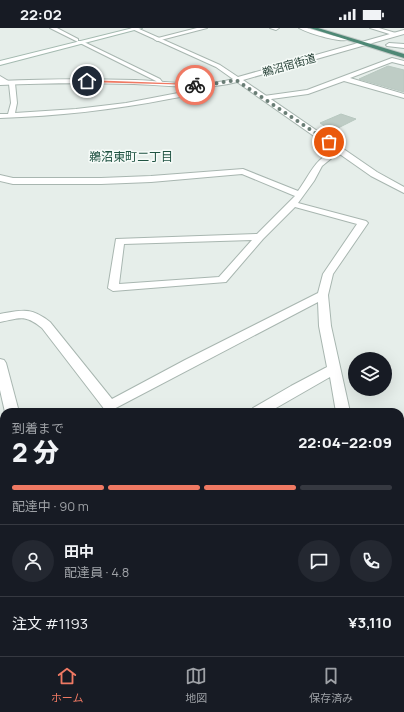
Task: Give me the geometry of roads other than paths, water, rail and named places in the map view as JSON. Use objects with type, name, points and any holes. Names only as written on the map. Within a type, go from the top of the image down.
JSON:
[{"type":"highway","points":[[313,28],[404,56]]},
{"type":"highway","points":[[329,28],[404,49]]},
{"type":"street","points":[[53,28],[158,80],[160,83]]},
{"type":"street","points":[[0,63],[127,28]]},
{"type":"street","points":[[0,59],[135,28],[156,39],[218,66],[236,80],[374,174],[404,190]]},
{"type":"street","points":[[156,39],[204,28]]},
{"type":"street","points":[[302,28],[334,38],[348,39]]},
{"type":"street","points":[[373,28],[396,34]]},
{"type":"street","name":"鵜沼宿街道","points":[[6,83],[102,81],[212,84],[236,80],[404,32]]},
{"type":"street","points":[[389,45],[404,46]]},
{"type":"street","points":[[264,98],[308,92],[392,60],[404,63]]},
{"type":"street","points":[[0,78],[6,83],[14,103],[11,116]]},
{"type":"street","points":[[342,78],[404,96]]},
{"type":"street","points":[[0,116],[45,115],[121,107],[194,91],[212,84]]},
{"type":"street","points":[[260,237],[119,241],[113,288],[222,280],[260,237],[293,204],[310,182],[313,173],[319,164],[330,155],[341,151]]},
{"type":"street","points":[[0,178],[13,181],[101,181],[158,179],[243,171],[300,195]]},
{"type":"street","points":[[293,204],[363,223],[328,274],[323,295],[325,326],[342,408]]},
{"type":"street","points":[[0,318],[22,314],[35,316],[46,326],[110,406],[189,363],[323,295]]},
{"type":"street","points":[[0,363],[2,380],[11,408]]},
{"type":"street","points":[[264,408],[296,388],[334,369]]},
{"type":"district","name":"鵜沼東町二丁目","points":[[131,157]]}]
